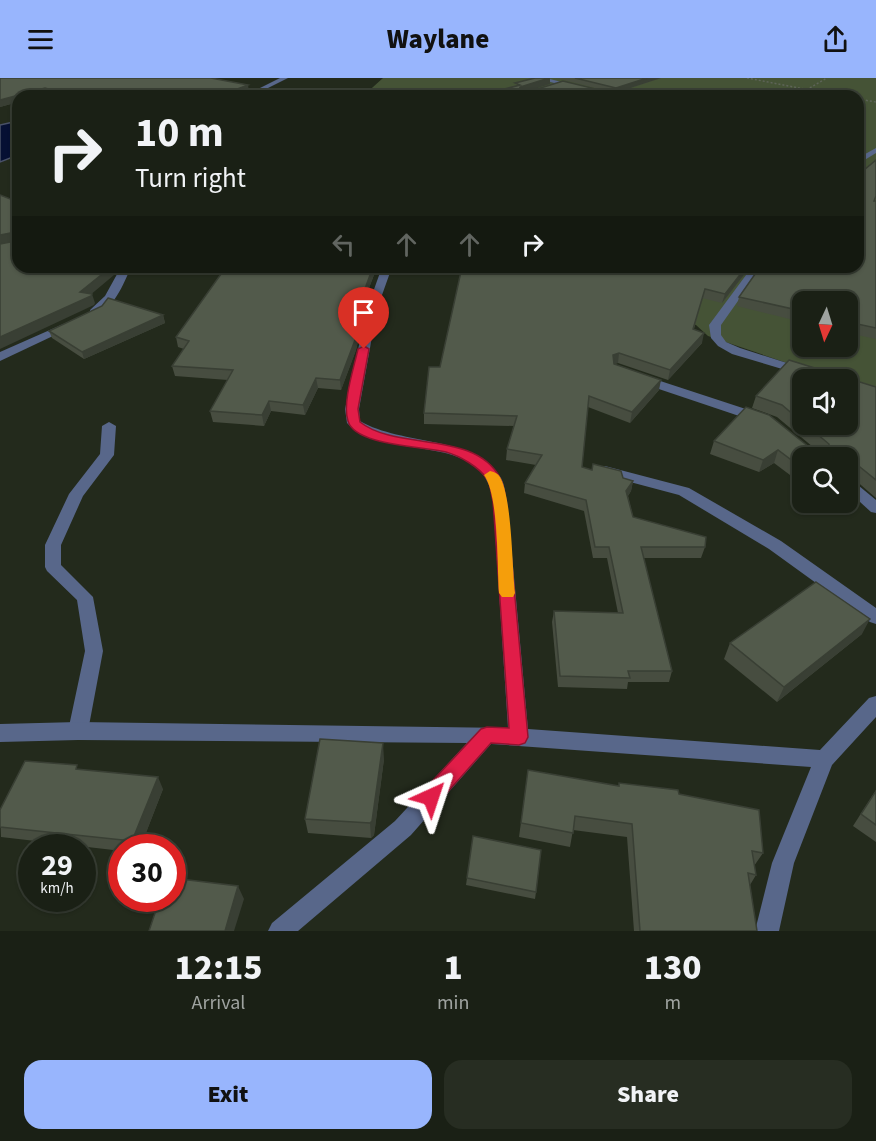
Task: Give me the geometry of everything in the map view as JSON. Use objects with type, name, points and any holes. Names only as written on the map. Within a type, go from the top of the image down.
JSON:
[{"type":"street","points":[[260,90],[285,78]]},
{"type":"street","points":[[538,78],[588,90]]},
{"type":"street","points":[[543,90],[563,84]]},
{"type":"street","points":[[0,357],[99,309],[116,288],[123,273]]},
{"type":"street","points":[[385,273],[372,309],[352,409],[354,423],[364,431],[383,438],[450,449],[480,464],[494,479],[500,501],[519,737]]},
{"type":"street","points":[[753,273],[715,325],[715,336],[722,344],[736,351],[797,369]]},
{"type":"street","points":[[627,373],[771,422]]},
{"type":"street","points":[[78,731],[94,651],[85,597],[53,567],[53,545],[76,494],[107,455],[109,426]]},
{"type":"street","points":[[594,469],[684,491],[776,544],[876,617]]},
{"type":"street","points":[[858,493],[876,508]]},
{"type":"street","points":[[766,931],[783,863],[824,759],[876,704]]},
{"type":"street","points":[[0,733],[78,731],[487,735],[824,759]]},
{"type":"street","points":[[280,931],[403,828],[487,735]]},
{"type":"path","points":[[747,78],[807,90],[826,78]]},
{"type":"green space","points":[[383,78],[876,78],[876,394],[858,385],[858,369],[805,369],[708,336],[696,325],[598,301],[594,273],[864,273],[864,90],[370,90]]},
{"type":"water","points":[[12,122],[12,157],[0,162],[0,125]]},
{"type":"building","points":[[0,78],[211,78],[248,85],[235,90],[52,90],[45,88],[12,90],[12,97],[0,100]]},
{"type":"building","points":[[535,78],[549,78],[520,87],[519,90],[501,90],[520,85],[515,83]]},
{"type":"building","points":[[575,78],[647,78],[616,88]]},
{"type":"building","points":[[563,81],[600,90],[534,90]]},
{"type":"building","points":[[876,160],[874,201],[876,201],[876,328],[858,324],[858,291],[792,291],[792,309],[739,297],[756,273],[864,273],[864,170]]},
{"type":"building","points":[[0,195],[12,200],[12,233],[0,235]]},
{"type":"building","points":[[12,242],[12,273],[104,273],[80,292],[92,294],[91,296],[0,337],[0,244]]},
{"type":"building","points":[[222,273],[371,273],[355,340],[340,380],[316,378],[303,405],[269,401],[262,415],[210,411],[233,370],[172,366],[189,341],[176,337]]},
{"type":"building","points":[[461,273],[741,273],[725,294],[705,289],[693,329],[704,333],[670,370],[619,353],[613,355],[614,364],[661,380],[632,412],[589,396],[582,467],[592,470],[593,464],[621,471],[623,478],[633,481],[626,491],[633,517],[706,537],[705,547],[641,547],[672,671],[628,671],[630,678],[560,676],[554,611],[623,613],[609,547],[595,547],[586,500],[525,483],[542,455],[507,449],[517,416],[424,413],[429,367],[440,367]]},
{"type":"building","points":[[108,298],[163,315],[82,352],[49,331],[102,306]]},
{"type":"building","points":[[789,360],[818,369],[792,369],[792,414],[782,405],[756,396]]},
{"type":"building","points":[[858,381],[876,387],[876,480],[858,466],[858,447],[829,447],[829,444],[818,435],[858,435]]},
{"type":"building","points":[[746,407],[769,415],[809,447],[792,447],[792,460],[778,450],[763,460],[714,441]]},
{"type":"building","points":[[816,582],[870,619],[784,687],[730,643]]},
{"type":"building","points":[[320,739],[383,743],[370,823],[305,819]]},
{"type":"building","points":[[25,761],[77,765],[76,769],[158,777],[135,834],[108,834],[108,838],[96,837],[96,834],[66,834],[0,827],[0,810]]},
{"type":"building","points":[[528,770],[619,786],[619,783],[678,790],[679,794],[759,810],[763,853],[752,851],[756,875],[748,873],[757,931],[640,931],[632,824],[575,816],[573,833],[521,823]]},
{"type":"building","points":[[876,791],[876,825],[861,814]]},
{"type":"building","points":[[473,836],[541,850],[536,892],[467,878]]},
{"type":"building","points":[[186,880],[238,886],[225,931],[149,931],[155,912],[186,912]]},
{"type":"slow traffic","points":[[490,475],[494,479],[500,501],[507,593]]},
{"type":"route","points":[[364,349],[352,409],[354,423],[364,431],[383,438],[450,449],[480,464],[494,479],[500,501],[519,737],[487,735],[431,797]]}]
